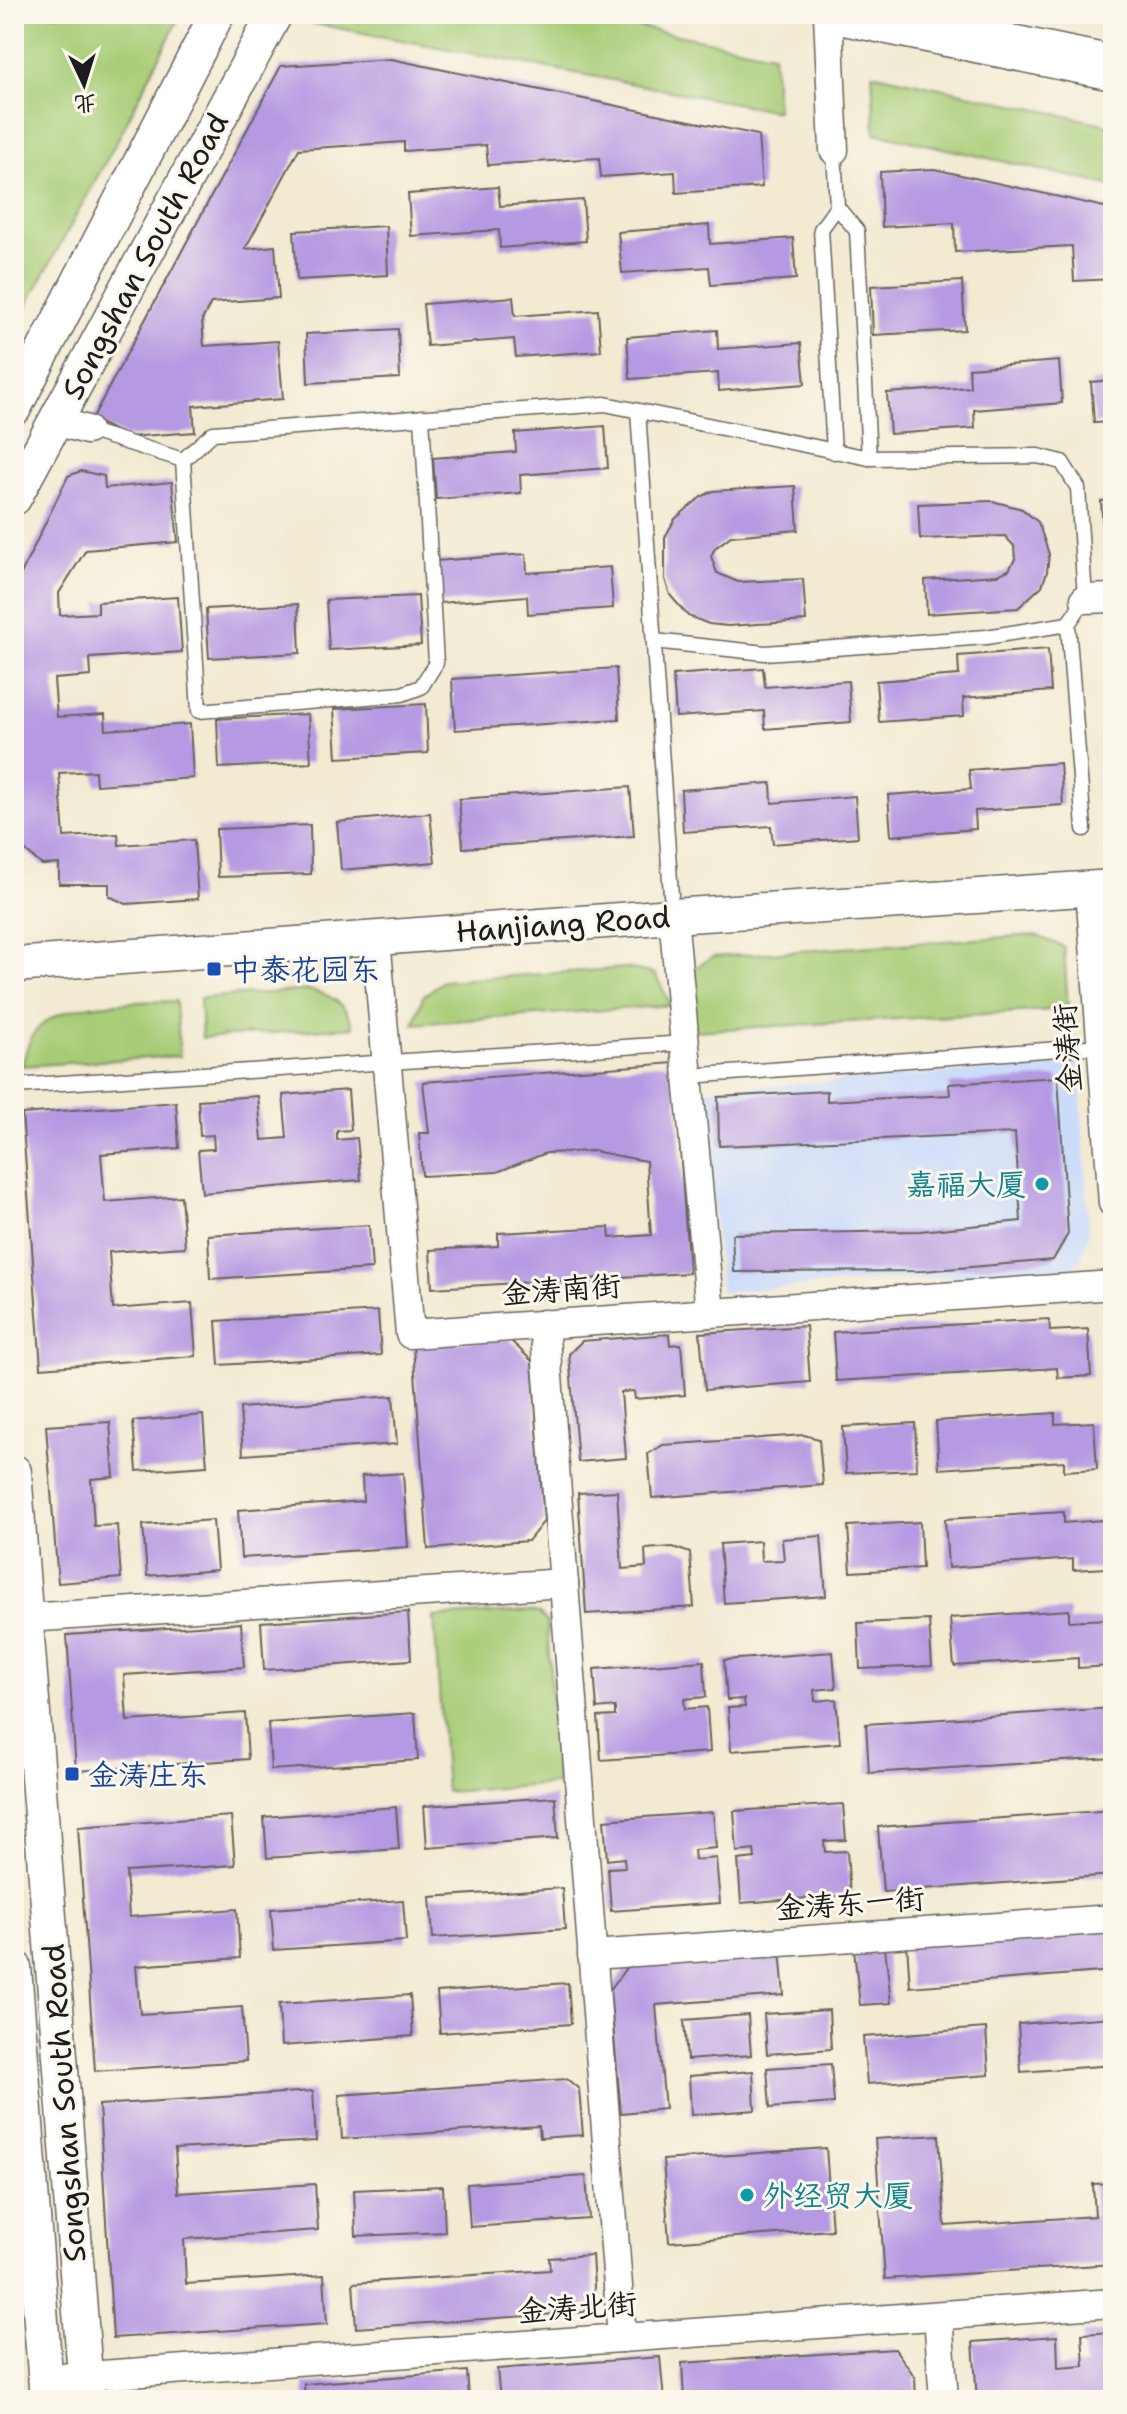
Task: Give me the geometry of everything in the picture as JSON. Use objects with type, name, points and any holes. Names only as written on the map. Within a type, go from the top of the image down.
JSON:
[{"type":"main road","points":[[849,14],[1113,68]]},
{"type":"street","name":"Songshan South Road","points":[[14,408],[217,14]]},
{"type":"street","name":"Songshan South Road","points":[[14,498],[71,426],[275,14]]},
{"type":"street","points":[[828,14],[834,150]]},
{"type":"street","name":"Hanjiang Road","points":[[14,944],[1101,878]]},
{"type":"street","name":"金涛街","points":[[1101,878],[1101,1046],[1113,1203]]},
{"type":"street","points":[[672,906],[710,1313]]},
{"type":"street","name":"Hanjiang Road","points":[[14,965],[376,938],[672,906]]},
{"type":"street","name":"金涛南街","points":[[376,938],[410,1334],[1113,1285]]},
{"type":"street","points":[[544,1324],[622,2338]]},
{"type":"street","name":"Songshan South Road","points":[[14,1472],[86,2388]]},
{"type":"street","points":[[26,1618],[564,1583]]},
{"type":"street","name":"金涛东一街","points":[[592,1955],[1113,1919]]},
{"type":"street","name":"Songshan South Road","points":[[14,1967],[46,2390]]},
{"type":"street","name":"金涛北街","points":[[46,2390],[622,2338],[1113,2303]]},
{"type":"street","points":[[938,2316],[944,2400]]},
{"type":"lane","points":[[834,150],[837,207],[857,231],[869,458]]},
{"type":"lane","points":[[834,452],[821,229],[837,207]]},
{"type":"lane","points":[[183,460],[213,433],[605,404],[869,458],[1038,456],[1062,462],[1078,488],[1099,599],[1068,624],[986,637],[765,653],[654,641]]},
{"type":"lane","points":[[638,411],[672,906]]},
{"type":"lane","points":[[183,460],[199,711],[402,694],[421,687],[436,663],[422,417]]},
{"type":"lane","points":[[71,426],[183,460]]},
{"type":"lane","points":[[1068,624],[1084,829]]},
{"type":"lane","points":[[14,1086],[686,1043]]},
{"type":"lane","points":[[689,1076],[1101,1046]]},
{"type":"shaded area","points":[[1079,1064],[1089,1233],[1081,1259],[1070,1268],[721,1292],[704,1090]]},
{"type":"green space","points":[[14,14],[181,14],[118,139],[14,329]]},
{"type":"green space","points":[[320,14],[573,14],[773,54],[777,111],[310,23]]},
{"type":"green space","points":[[872,73],[1113,126],[1113,186],[875,133]]},
{"type":"green space","points":[[1035,935],[1064,947],[1068,1009],[694,1031],[690,971],[712,957]]},
{"type":"green space","points":[[626,968],[655,974],[671,1005],[414,1024],[423,996],[443,981]]},
{"type":"green space","points":[[309,990],[337,1001],[353,1027],[202,1038],[200,998]]},
{"type":"green space","points":[[176,1001],[180,1056],[22,1066],[33,1035],[44,1023],[59,1014],[98,1005]]},
{"type":"green space","points":[[539,1613],[547,1622],[557,1784],[446,1792],[434,1617]]},
{"type":"building","points":[[391,59],[758,135],[762,187],[676,193],[675,172],[601,177],[599,158],[488,165],[486,145],[404,151],[404,142],[299,149],[245,249],[275,246],[279,298],[211,303],[202,320],[204,346],[278,341],[283,399],[193,406],[195,432],[127,437],[92,419],[281,66]]},
{"type":"building","points":[[934,169],[1113,209],[1113,279],[1074,281],[1072,246],[955,252],[954,223],[882,227],[880,172]]},
{"type":"building","points":[[498,187],[500,206],[583,200],[586,241],[500,248],[499,230],[411,236],[408,194]]},
{"type":"building","points":[[709,225],[710,244],[793,238],[796,279],[711,285],[709,267],[622,273],[618,232]]},
{"type":"building","points":[[386,226],[388,275],[297,280],[294,231]]},
{"type":"building","points":[[962,281],[965,330],[873,335],[871,286]]},
{"type":"building","points":[[513,297],[515,316],[598,310],[601,351],[516,357],[514,339],[427,346],[423,304]]},
{"type":"building","points":[[398,329],[400,378],[308,383],[306,334]]},
{"type":"building","points":[[717,330],[718,349],[801,343],[805,384],[719,391],[718,373],[630,379],[627,337]]},
{"type":"building","points":[[1059,361],[1062,403],[974,410],[975,428],[890,434],[887,393],[970,387],[969,368]]},
{"type":"building","points":[[1113,380],[1113,422],[1094,423],[1091,382]]},
{"type":"building","points":[[605,426],[608,468],[520,475],[521,493],[436,499],[433,458],[516,452],[515,433]]},
{"type":"building","points":[[81,471],[104,476],[105,488],[172,482],[178,542],[86,550],[59,593],[60,615],[98,613],[98,602],[178,597],[182,652],[90,658],[91,676],[54,679],[57,717],[105,714],[106,730],[190,724],[193,778],[96,785],[95,771],[59,773],[64,837],[118,834],[119,845],[194,840],[198,899],[126,904],[109,896],[109,884],[59,884],[59,864],[42,865],[14,841],[14,595],[16,584],[68,476]]},
{"type":"building","points":[[795,486],[798,530],[731,536],[715,548],[711,556],[717,573],[738,582],[803,579],[806,621],[728,626],[709,624],[688,616],[670,595],[665,579],[665,537],[675,519],[713,491]]},
{"type":"building","points":[[1113,500],[1113,542],[1104,543],[1101,501]]},
{"type":"building","points":[[992,501],[1022,509],[1038,522],[1049,554],[1042,586],[1018,608],[927,614],[925,580],[997,575],[1009,570],[1015,559],[1014,546],[1005,536],[920,539],[918,504]]},
{"type":"building","points":[[526,554],[527,573],[610,567],[613,608],[528,614],[527,596],[439,603],[436,561]]},
{"type":"building","points":[[418,596],[421,645],[329,650],[326,600]]},
{"type":"building","points":[[298,604],[300,653],[209,658],[206,609]]},
{"type":"building","points":[[1048,649],[1051,691],[963,698],[964,716],[879,722],[876,681],[959,675],[958,656]]},
{"type":"building","points":[[616,668],[619,719],[455,730],[452,679]]},
{"type":"building","points":[[763,668],[765,687],[848,681],[851,722],[765,729],[764,711],[676,717],[673,675]]},
{"type":"building","points":[[426,704],[428,753],[337,758],[334,709]]},
{"type":"building","points":[[308,714],[311,763],[219,768],[217,719]]},
{"type":"building","points":[[1060,763],[1063,805],[975,811],[976,829],[891,836],[888,795],[971,789],[969,770]]},
{"type":"building","points":[[771,783],[772,803],[855,796],[858,837],[773,844],[771,826],[683,832],[681,790]]},
{"type":"building","points":[[630,787],[634,836],[463,848],[459,799]]},
{"type":"building","points":[[430,813],[435,862],[341,870],[337,822]]},
{"type":"building","points":[[310,825],[311,874],[218,877],[216,829]]},
{"type":"building","points":[[674,1063],[689,1273],[432,1288],[430,1250],[498,1246],[498,1233],[609,1227],[610,1238],[651,1235],[646,1161],[593,1151],[546,1153],[497,1172],[422,1176],[419,1133],[429,1133],[423,1082]]},
{"type":"building","name":"嘉福大厦","points":[[1058,1077],[1068,1234],[1053,1260],[923,1271],[734,1272],[732,1234],[920,1231],[1021,1221],[1015,1133],[719,1146],[718,1097],[827,1091],[827,1101],[950,1095],[949,1084]]},
{"type":"building","points":[[348,1090],[351,1130],[337,1131],[337,1140],[357,1138],[361,1180],[202,1193],[198,1150],[214,1149],[213,1135],[200,1136],[198,1100],[258,1096],[262,1140],[287,1138],[283,1095]]},
{"type":"building","points":[[176,1102],[179,1148],[101,1154],[105,1202],[181,1196],[185,1247],[109,1252],[113,1309],[192,1303],[196,1356],[41,1368],[22,1114]]},
{"type":"building","points":[[369,1225],[372,1269],[210,1279],[208,1235]]},
{"type":"building","points":[[378,1311],[381,1355],[219,1365],[216,1321]]},
{"type":"building","points":[[1049,1319],[1050,1331],[1088,1329],[1091,1376],[1058,1378],[1057,1368],[836,1381],[833,1332]]},
{"type":"building","points":[[806,1326],[810,1382],[705,1390],[700,1333]]},
{"type":"building","points":[[669,1334],[670,1345],[681,1344],[685,1395],[635,1399],[634,1391],[621,1392],[626,1458],[578,1462],[569,1354],[582,1341]]},
{"type":"building","points":[[509,1339],[532,1361],[544,1521],[528,1541],[428,1549],[413,1346]]},
{"type":"building","points":[[393,1396],[397,1444],[243,1455],[240,1408]]},
{"type":"building","points":[[1055,1413],[1055,1424],[1094,1422],[1097,1469],[1064,1471],[1064,1461],[939,1469],[936,1421]]},
{"type":"building","points":[[203,1415],[207,1466],[137,1471],[133,1421]]},
{"type":"building","points":[[110,1422],[114,1477],[91,1479],[94,1526],[117,1525],[121,1578],[58,1583],[46,1426]]},
{"type":"building","points":[[915,1423],[917,1470],[846,1473],[843,1427]]},
{"type":"building","points":[[804,1435],[819,1439],[823,1485],[652,1498],[648,1454],[663,1445]]},
{"type":"building","points":[[403,1473],[408,1547],[241,1558],[238,1510],[363,1501],[362,1476]]},
{"type":"building","points":[[617,1491],[622,1569],[646,1567],[645,1549],[673,1547],[690,1553],[694,1607],[586,1614],[578,1493]]},
{"type":"building","points":[[1064,1512],[1064,1523],[1103,1520],[1107,1568],[1073,1570],[1073,1559],[948,1568],[945,1519]]},
{"type":"building","points":[[213,1520],[217,1570],[147,1576],[143,1525]]},
{"type":"building","points":[[920,1522],[922,1568],[851,1572],[848,1526]]},
{"type":"building","points":[[821,1536],[826,1596],[724,1603],[720,1544],[760,1541],[761,1561],[784,1560],[782,1539]]},
{"type":"building","points":[[1069,1610],[1069,1621],[1108,1619],[1111,1666],[1078,1668],[1078,1658],[954,1666],[950,1618]]},
{"type":"building","points":[[408,1612],[411,1660],[264,1670],[261,1622]]},
{"type":"building","points":[[929,1620],[932,1666],[860,1669],[858,1623]]},
{"type":"building","points":[[241,1623],[244,1667],[124,1675],[127,1721],[245,1713],[248,1759],[76,1771],[67,1635]]},
{"type":"building","points":[[833,1652],[836,1688],[814,1690],[815,1701],[836,1699],[840,1743],[731,1751],[728,1708],[745,1707],[744,1699],[727,1700],[724,1660]]},
{"type":"building","points":[[704,1661],[706,1697],[684,1699],[685,1709],[707,1707],[710,1752],[601,1760],[598,1717],[615,1716],[615,1707],[597,1709],[594,1669]]},
{"type":"building","points":[[1113,1708],[1113,1758],[869,1773],[866,1724]]},
{"type":"building","points":[[415,1713],[418,1760],[271,1770],[268,1723]]},
{"type":"building","points":[[555,1797],[558,1838],[427,1848],[424,1806]]},
{"type":"building","points":[[843,1804],[846,1840],[824,1841],[825,1852],[847,1851],[850,1895],[741,1903],[738,1860],[755,1858],[754,1850],[737,1852],[734,1811]]},
{"type":"building","points":[[396,1807],[399,1849],[267,1858],[264,1817]]},
{"type":"building","points":[[1113,1810],[1113,1875],[883,1892],[878,1827]]},
{"type":"building","points":[[713,1812],[716,1848],[694,1850],[695,1860],[716,1858],[720,1903],[611,1911],[608,1868],[625,1867],[624,1858],[607,1860],[604,1820]]},
{"type":"building","points":[[231,1816],[235,1865],[126,1872],[129,1917],[237,1909],[240,1958],[136,1966],[140,2014],[242,2007],[246,2061],[95,2071],[78,1827]]},
{"type":"building","points":[[562,1888],[565,1929],[433,1938],[430,1897]]},
{"type":"building","points":[[403,1900],[406,1941],[274,1950],[271,1909]]},
{"type":"building","points":[[1113,1929],[1113,1971],[910,1987],[907,1944]]},
{"type":"building","points":[[885,1947],[891,2003],[860,2005],[854,1950]]},
{"type":"building","points":[[780,1949],[784,1995],[656,2005],[665,2109],[621,2113],[610,1990],[631,1961]]},
{"type":"building","points":[[568,1983],[571,2024],[440,2033],[437,1992]]},
{"type":"building","points":[[410,1995],[413,2036],[281,2046],[279,2004]]},
{"type":"building","points":[[829,2010],[831,2049],[767,2054],[764,2014]]},
{"type":"building","points":[[748,2015],[751,2055],[687,2060],[684,2020]]},
{"type":"building","points":[[1113,2017],[1113,2065],[1021,2072],[1018,2024]]},
{"type":"building","points":[[986,2028],[989,2075],[867,2084],[863,2037]]},
{"type":"building","points":[[831,2064],[834,2103],[770,2108],[767,2068]]},
{"type":"building","points":[[753,2071],[755,2110],[691,2115],[689,2076]]},
{"type":"building","points":[[567,2079],[579,2089],[583,2135],[540,2138],[539,2126],[342,2139],[339,2095]]},
{"type":"building","points":[[313,2091],[316,2141],[175,2149],[178,2193],[315,2184],[318,2230],[184,2239],[186,2284],[324,2275],[327,2324],[113,2338],[99,2105]]},
{"type":"building","points":[[939,2135],[945,2226],[1095,2216],[1093,2184],[1113,2183],[1113,2264],[885,2279],[875,2139]]},
{"type":"building","name":"外经贸大厦","points":[[826,2148],[832,2230],[669,2242],[663,2160]]},
{"type":"building","points":[[586,2176],[589,2219],[470,2227],[467,2184]]},
{"type":"building","points":[[443,2186],[445,2232],[356,2236],[354,2190]]},
{"type":"building","points":[[592,2255],[595,2301],[584,2312],[356,2328],[353,2283],[550,2270],[549,2258]]},
{"type":"building","points":[[1113,2332],[1113,2400],[977,2400],[973,2342],[1057,2336],[1058,2368],[1084,2366],[1082,2334]]},
{"type":"building","points":[[895,2349],[915,2377],[916,2400],[684,2400],[682,2363]]},
{"type":"building","points":[[660,2357],[664,2400],[500,2400],[497,2369]]},
{"type":"building","points":[[467,2371],[469,2400],[305,2400],[304,2384]]},
{"type":"building","points":[[283,2395],[283,2400],[244,2400],[244,2398]]},
{"type":"place","name":"中泰花园东","points":[[214,969]]},
{"type":"place","name":"嘉福大厦","points":[[1042,1184]]},
{"type":"place","name":"金涛庄东","points":[[72,1774]]},
{"type":"place","name":"外经贸大厦","points":[[747,2195]]}]
